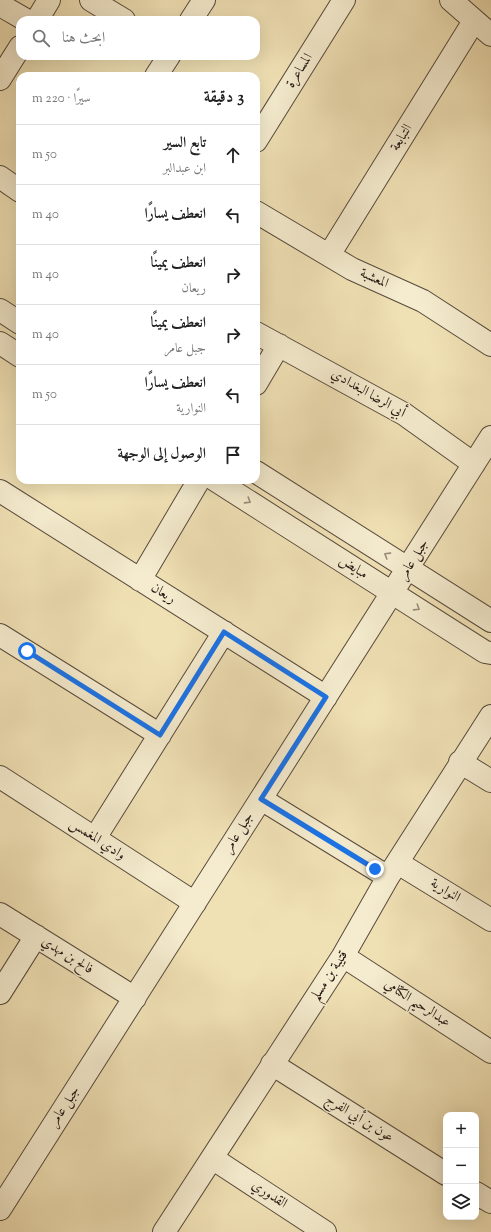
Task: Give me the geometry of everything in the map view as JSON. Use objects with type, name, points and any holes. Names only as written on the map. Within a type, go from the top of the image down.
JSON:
[{"type":"street","points":[[39,16],[49,0]]},
{"type":"street","points":[[91,0],[117,16]]},
{"type":"street","points":[[194,16],[204,0]]},
{"type":"street","name":"المساعرة","points":[[260,135],[344,0]]},
{"type":"street","points":[[451,0],[491,35]]},
{"type":"street","points":[[0,5],[19,16]]},
{"type":"street","name":"التبابعة","points":[[329,255],[474,21]]},
{"type":"street","points":[[0,79],[16,53]]},
{"type":"street","points":[[159,72],[166,60]]},
{"type":"street","points":[[0,177],[16,188]]},
{"type":"street","name":"المعشبة","points":[[260,214],[352,269],[423,301],[491,345]]},
{"type":"street","points":[[0,310],[16,320]]},
{"type":"street","name":"أبي الرضا البغدادي","points":[[260,335],[404,414],[474,464]]},
{"type":"street","points":[[0,343],[16,353]]},
{"type":"street","points":[[260,377],[279,345]]},
{"type":"street","name":"جبل عامر","points":[[0,1209],[491,437]]},
{"type":"street","name":"مبايض","points":[[260,475],[491,621]]},
{"type":"street","points":[[140,580],[197,484]]},
{"type":"street","name":"مبايض","points":[[221,484],[486,652],[491,653]]},
{"type":"street","name":"ريعان","points":[[0,491],[326,697]]},
{"type":"street","points":[[95,838],[224,632]]},
{"type":"street","points":[[0,635],[160,735]]},
{"type":"street","name":"قتيبة بن مسلم","points":[[164,1232],[343,956],[393,870],[460,762],[491,716]]},
{"type":"street","points":[[460,762],[491,781]]},
{"type":"street","name":"وادي المغمس","points":[[0,777],[195,903]]},
{"type":"street","name":"النوارية","points":[[261,799],[393,870],[491,920]]},
{"type":"street","name":"فالح بن مهدي","points":[[0,914],[135,998]]},
{"type":"street","points":[[0,993],[36,936]]},
{"type":"street","name":"عبدالرحيم الكتامي","points":[[343,956],[491,1052]]},
{"type":"street","name":"عون بن أبي الفرج","points":[[272,1064],[443,1172]]},
{"type":"street","name":"القدوري","points":[[212,1158],[325,1232]]},
{"type":"street","points":[[479,1195],[491,1202]]},
{"type":"route","points":[[27,651],[160,735],[224,632],[326,697],[261,799],[375,869]]}]
